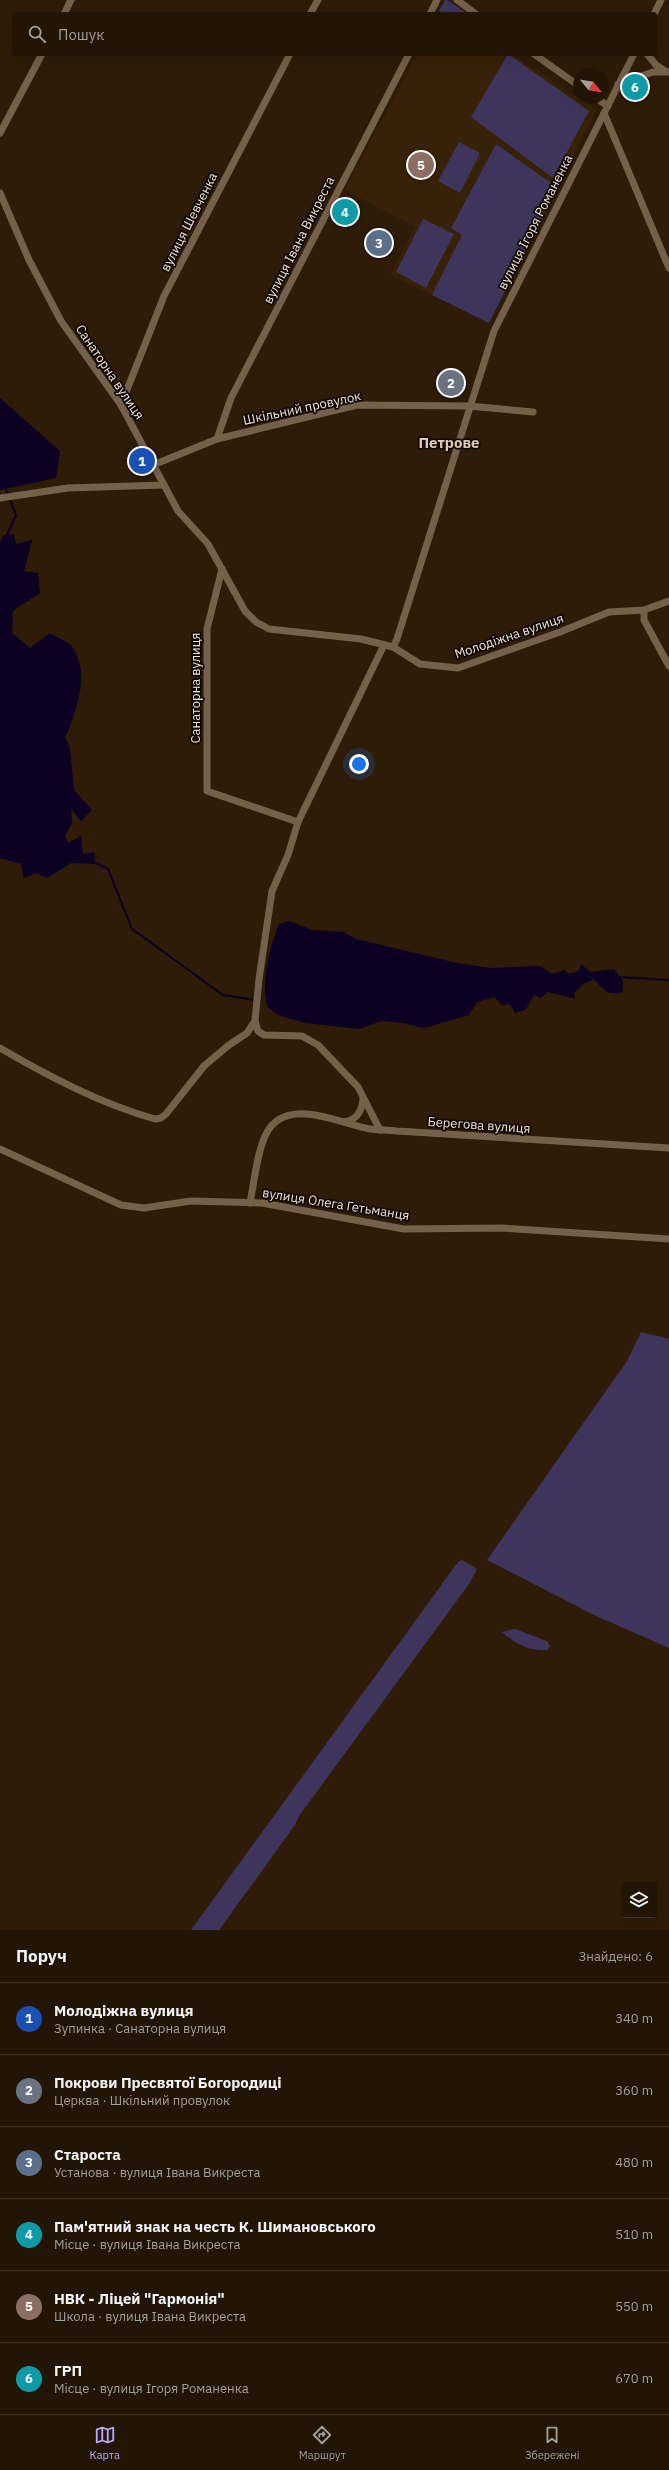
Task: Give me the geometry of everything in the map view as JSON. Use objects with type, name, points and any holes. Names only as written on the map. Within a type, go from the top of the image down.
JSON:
[{"type":"street","points":[[65,12],[71,0]]},
{"type":"street","points":[[311,12],[318,0]]},
{"type":"street","points":[[431,12],[437,0]]},
{"type":"street","points":[[457,0],[473,12]]},
{"type":"street","points":[[655,12],[661,0]]},
{"type":"street","points":[[0,132],[41,56]]},
{"type":"street","name":"вулиця Шевченка","points":[[121,405],[164,296],[289,56]]},
{"type":"street","name":"вулиця Івана Викреста","points":[[217,439],[231,398],[408,56]]},
{"type":"street","points":[[537,56],[573,82]]},
{"type":"street","name":"вулиця Ігоря Романенка","points":[[393,647],[398,639],[469,406],[504,308],[633,56]]},
{"type":"street","points":[[649,56],[656,65],[668,72]]},
{"type":"street","points":[[618,84],[643,75],[668,72]]},
{"type":"street","points":[[604,113],[669,268]]},
{"type":"street","name":"Санаторна вулиця","points":[[0,193],[29,260],[61,321],[121,405],[178,511],[208,544],[222,569],[206,629],[208,791],[298,822]]},
{"type":"street","name":"Шкільний провулок","points":[[153,465],[217,439],[357,405],[469,406],[533,412]]},
{"type":"street","points":[[0,498],[68,488],[164,485]]},
{"type":"street","name":"Молодіжна вулиця","points":[[222,569],[245,611],[262,626],[269,629],[361,639],[393,647],[420,664],[458,668],[560,632],[609,612],[644,610],[669,601]]},
{"type":"street","points":[[644,610],[644,620],[669,666]]},
{"type":"street","points":[[380,1130],[349,1076],[318,1045],[302,1036],[264,1035],[258,1031],[255,1020],[258,979],[272,891],[288,855],[298,822],[384,645]]},
{"type":"street","points":[[0,1048],[39,1070],[151,1118],[161,1118],[166,1114],[204,1066],[247,1033],[255,1020]]},
{"type":"street","points":[[344,1122],[353,1119],[360,1113],[363,1098]]},
{"type":"street","name":"Берегова вулиця","points":[[250,1203],[264,1139],[272,1125],[289,1115],[310,1114],[380,1130],[529,1141],[669,1148]]},
{"type":"street","name":"вулиця Олега Гетьманця","points":[[0,1149],[121,1205],[144,1208],[191,1201],[262,1203],[404,1229],[502,1228],[669,1239]]},
{"type":"shaded area","points":[[445,0],[447,0],[465,12],[441,12],[439,11]]},
{"type":"shaded area","points":[[416,56],[514,56],[573,94],[573,104],[588,104],[597,110],[557,187],[496,144],[451,228],[462,235],[432,295],[390,275],[415,227],[345,190]]},
{"type":"shaded area","points":[[507,56],[511,56],[573,100],[573,104],[579,104],[589,111],[553,178],[471,117]]},
{"type":"shaded area","points":[[459,142],[480,153],[460,193],[438,181]]},
{"type":"shaded area","points":[[496,144],[557,187],[489,323],[432,295],[462,235],[451,228]]},
{"type":"shaded area","points":[[423,219],[454,234],[426,288],[396,272]]},
{"type":"shaded area","points":[[0,398],[60,451],[56,478],[0,490]]},
{"type":"shaded area","points":[[14,534],[16,544],[32,540],[24,571],[38,573],[40,593],[13,611],[12,633],[30,648],[50,633],[66,642],[73,648],[81,669],[78,701],[65,737],[70,748],[74,790],[92,810],[81,821],[71,809],[72,823],[65,836],[68,843],[81,836],[83,854],[95,852],[95,864],[71,863],[47,878],[36,873],[24,878],[21,864],[0,858],[0,542],[4,535]]},
{"type":"shaded area","points":[[289,921],[312,930],[343,932],[356,939],[457,963],[490,968],[540,966],[553,974],[564,970],[569,974],[579,971],[581,964],[590,972],[614,969],[623,981],[623,992],[609,993],[594,979],[583,984],[574,993],[575,999],[548,992],[541,998],[534,995],[526,1009],[515,1013],[510,1004],[502,1005],[494,997],[477,1002],[469,1015],[424,1028],[403,1023],[381,1021],[360,1029],[305,1023],[278,1015],[267,1006],[265,995],[267,964],[272,944],[279,924]]},
{"type":"shaded area","points":[[641,1332],[669,1339],[669,1648],[594,1615],[487,1560],[627,1361]]},
{"type":"shaded area","points":[[462,1560],[477,1569],[469,1584],[299,1816],[295,1825],[219,1930],[191,1930],[458,1562]]},
{"type":"shaded area","points":[[515,1629],[547,1641],[550,1646],[548,1650],[535,1650],[529,1648],[512,1640],[502,1632]]},
{"type":"waterway","points":[[5,487],[16,515],[6,537]]},
{"type":"waterway","points":[[94,862],[108,869],[132,929],[223,995],[255,1000]]},
{"type":"waterway","points":[[618,977],[669,980]]},
{"type":"place","name":"ГРП","points":[[635,87]]},
{"type":"place","name":"НВК - Ліцей \"Гармонія\"","points":[[421,165]]},
{"type":"place","name":"Пам'ятний знак на честь К. Шимановського","points":[[345,212]]},
{"type":"place","name":"Староста","points":[[379,243]]},
{"type":"place","name":"Покрови Пресвятої Богородиці","points":[[451,383]]},
{"type":"place","name":"Молодіжна вулиця","points":[[142,461]]},
{"type":"district","name":"Петрове","points":[[449,442]]}]
